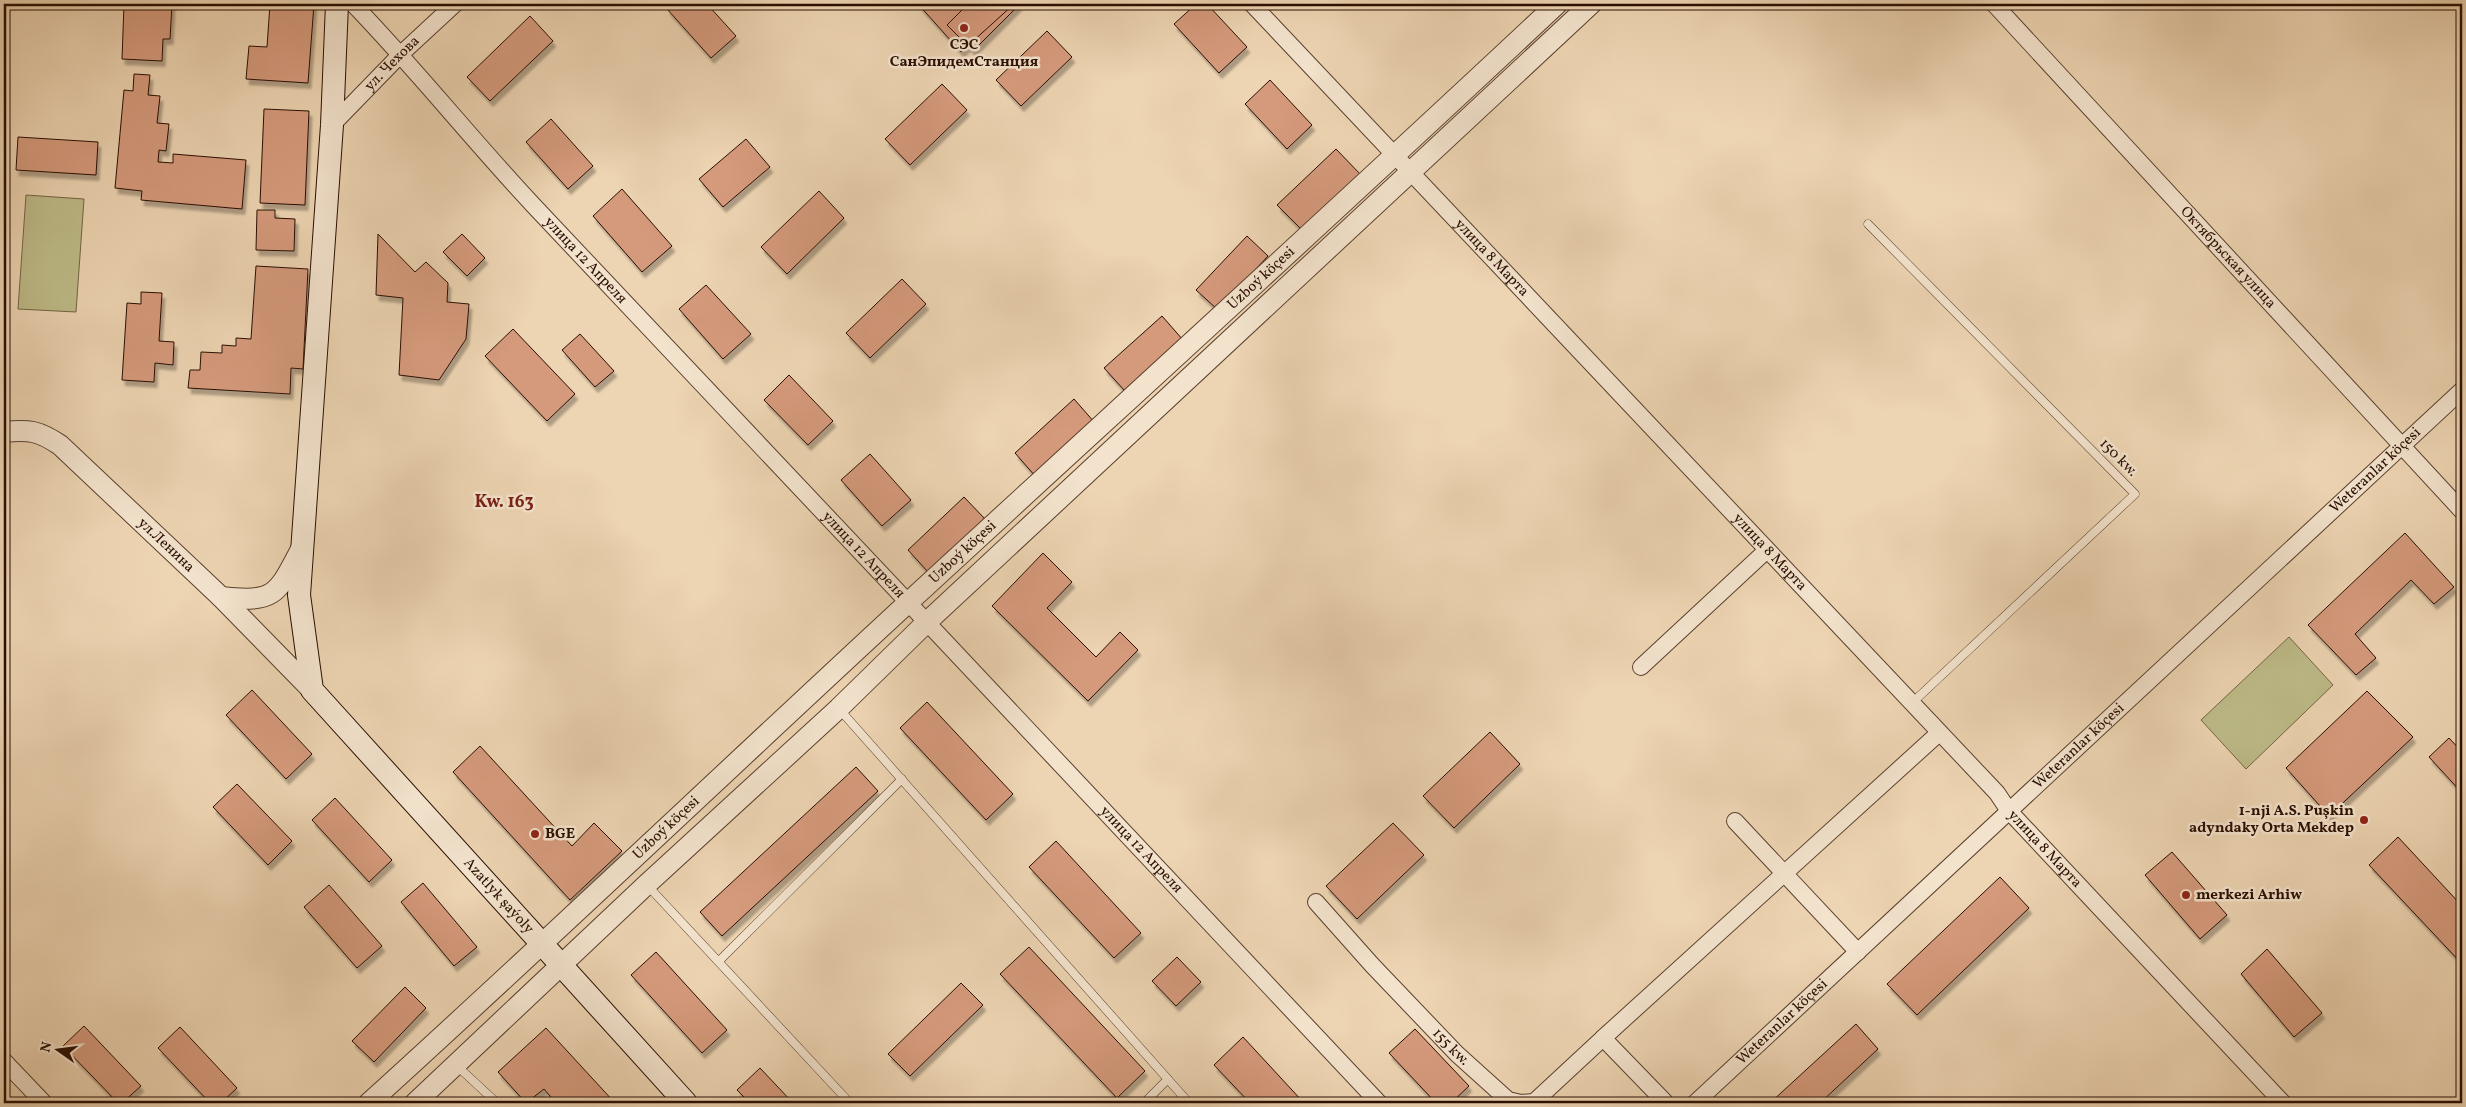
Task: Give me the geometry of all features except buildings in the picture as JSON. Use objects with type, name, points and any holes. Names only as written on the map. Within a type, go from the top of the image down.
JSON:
[{"type":"main road","points":[[312,690],[300,604],[302,549],[332,125],[337,4]]},
{"type":"main road","name":"Azatlyk şaýoly","points":[[312,690],[686,1103]]},
{"type":"street","name":"улица 12 Апреля","points":[[353,4],[401,54],[488,157],[928,621],[1379,1103]]},
{"type":"street","name":"ул. Чехова","points":[[332,125],[401,54],[455,4]]},
{"type":"street","name":"улица 8 Марта","points":[[1252,4],[1997,793],[2009,811],[2283,1103]]},
{"type":"street","name":"Uzboý köçesi","points":[[370,1103],[543,945],[908,602],[1396,155],[1557,4]]},
{"type":"street","name":"Uzboý köçesi","points":[[415,1103],[646,885],[839,708],[928,621],[1591,4]]},
{"type":"street","name":"Октябрьская улица","points":[[1994,4],[2462,512]]},
{"type":"street","name":"Weteranlar köçesi","points":[[1694,1103],[2462,390]]},
{"type":"street","name":"ул.Ленина","points":[[4,432],[22,430],[42,433],[60,445],[220,597],[312,690]]},
{"type":"street","points":[[220,597],[249,600],[272,594],[283,584],[302,549]]},
{"type":"street","points":[[1641,667],[1767,550]]},
{"type":"street","name":"155 kw.","points":[[1316,902],[1457,1054],[1508,1100],[1521,1103],[1534,1102],[1783,872],[1940,733]]},
{"type":"street","points":[[1735,821],[1858,952]]},
{"type":"street","points":[[1602,1038],[1666,1103]]},
{"type":"street","points":[[4,1061],[44,1103]]},
{"type":"lane","name":"150 kw.","points":[[1868,224],[2135,494],[1912,703]]},
{"type":"lane","points":[[839,708],[1189,1103]]},
{"type":"lane","points":[[719,961],[902,779]]},
{"type":"lane","points":[[646,885],[850,1103]]},
{"type":"lane","points":[[456,1065],[497,1103]]},
{"type":"lane","points":[[1144,1103],[1168,1079]]},
{"type":"shaded area","points":[[26,195],[84,199],[76,312],[18,309]]},
{"type":"shaded area","points":[[2289,637],[2333,685],[2246,769],[2201,720]]},
{"type":"place","name":"СЭС СанЭпидемСтанция","points":[[964,28]]},
{"type":"place","name":"1-nji A.S. Puşkin adyndaky Orta Mekdep","points":[[2364,820]]},
{"type":"place","name":"BGE","points":[[535,834]]},
{"type":"place","name":"merkezi Arhiw","points":[[2186,895]]},
{"type":"district","name":"Kw. 163","points":[[504,502]]}]
